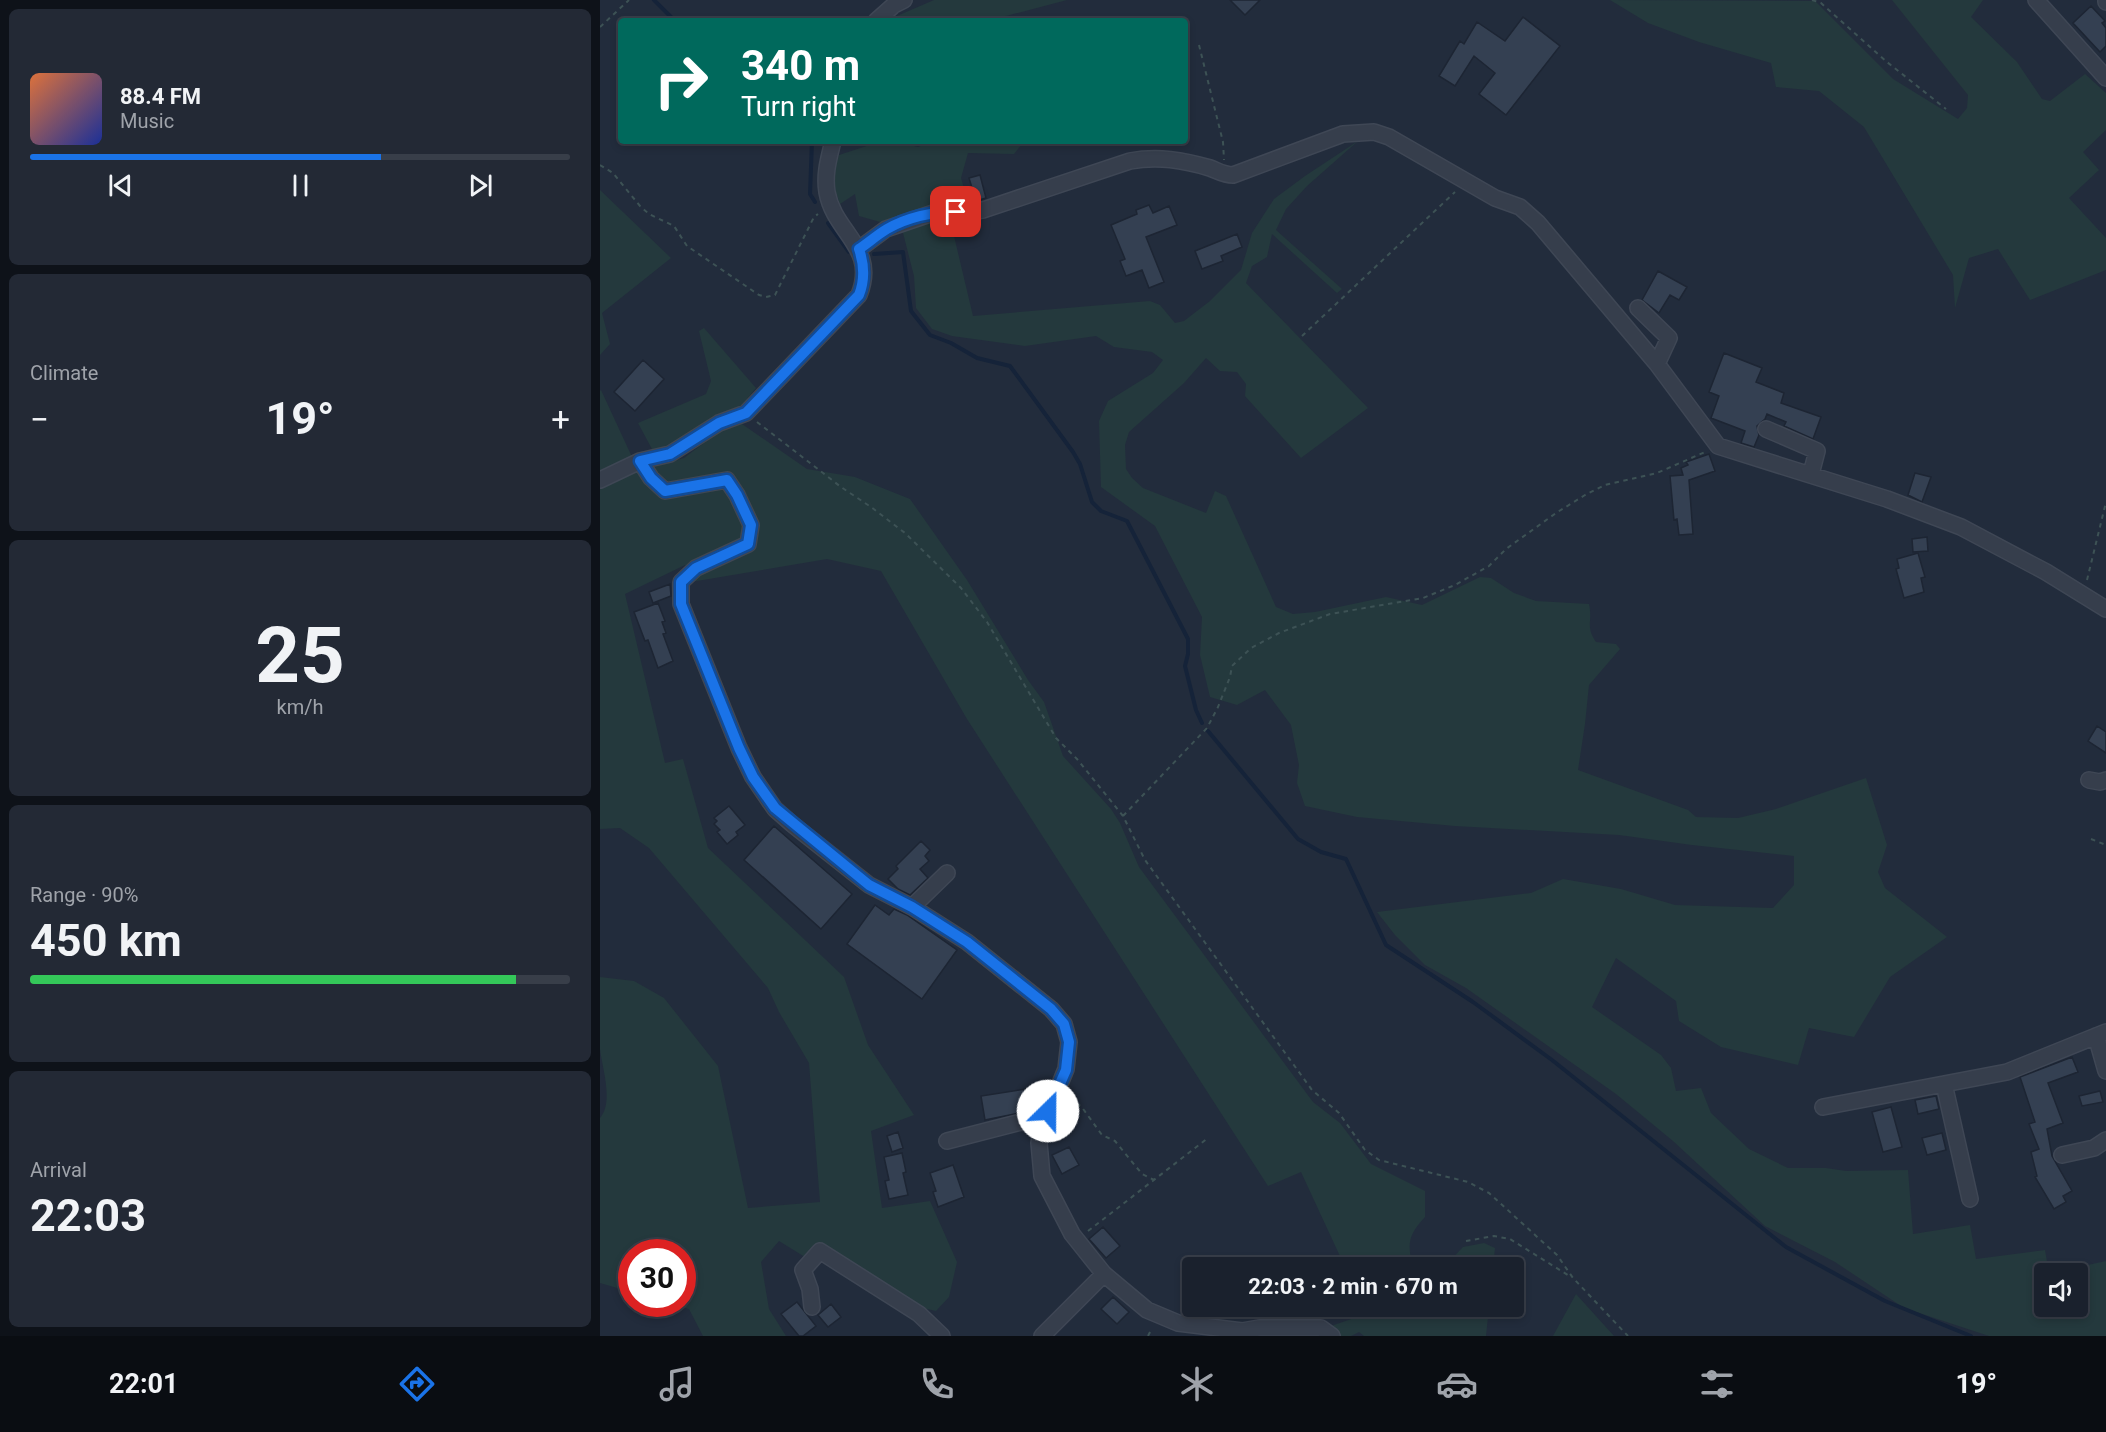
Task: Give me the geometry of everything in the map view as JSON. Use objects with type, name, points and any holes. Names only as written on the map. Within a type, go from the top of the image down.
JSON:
[{"type":"street","points":[[879,18],[894,5],[904,0]]},
{"type":"street","points":[[2036,0],[2102,67]]},
{"type":"street","points":[[859,249],[886,230],[910,220],[939,211],[983,210],[1130,161],[1149,158],[1175,160],[1213,169],[1225,175],[1233,175],[1344,134],[1374,132],[1389,137],[1495,198],[1520,207],[1533,218],[1657,364],[1718,446],[1887,499],[1961,527],[2046,572],[2106,609]]},
{"type":"street","points":[[600,480],[640,461],[670,454],[719,423],[746,413],[859,295],[862,286],[863,260],[859,249],[832,209],[827,192],[826,170],[832,144]]},
{"type":"street","points":[[1638,308],[1669,338],[1657,364]]},
{"type":"street","points":[[1766,429],[1817,452],[1811,474]]},
{"type":"street","points":[[640,461],[651,478],[665,491],[727,480],[751,525],[748,544],[696,568],[681,582],[681,604],[739,748],[753,777],[775,808],[869,885],[912,907],[967,942],[1051,1009],[1064,1024],[1069,1042],[1066,1070],[1043,1125],[1039,1143],[1042,1176],[1077,1240],[1104,1274],[1147,1310],[1178,1323],[1245,1334],[1259,1328],[1321,1328],[1332,1336]]},
{"type":"street","points":[[2089,780],[2100,782],[2106,780]]},
{"type":"street","points":[[912,907],[947,873]]},
{"type":"street","points":[[1823,1107],[2019,1069],[2101,1034],[2106,1071]]},
{"type":"street","points":[[1944,1084],[1970,1200]]},
{"type":"street","points":[[947,1141],[1021,1122],[1043,1125]]},
{"type":"street","points":[[2062,1155],[2094,1148],[2106,1140]]},
{"type":"street","points":[[812,1307],[810,1289],[803,1270],[820,1251],[919,1314],[942,1336]]},
{"type":"street","points":[[1042,1336],[1104,1274]]},
{"type":"path","points":[[600,27],[629,0]]},
{"type":"path","points":[[1812,0],[1821,3],[1887,62],[1946,109]]},
{"type":"path","points":[[1199,45],[1223,142],[1225,175]]},
{"type":"path","points":[[600,165],[613,172],[649,214],[674,226],[687,246],[759,296],[775,295],[814,217],[832,209]]},
{"type":"path","points":[[1302,336],[1466,181]]},
{"type":"path","points":[[746,413],[841,488],[905,533],[961,588],[987,622],[1056,738],[1077,759],[1123,816],[1144,860],[1312,1090],[1339,1113],[1365,1150],[1379,1160],[1468,1182],[1489,1193],[1557,1255],[1573,1278],[1628,1336]]},
{"type":"path","points":[[1123,816],[1207,728],[1218,707],[1232,666],[1251,648],[1279,633],[1330,614],[1423,598],[1455,585],[1490,566],[1514,543],[1585,495],[1605,485],[1657,473],[1718,446]]},
{"type":"path","points":[[2084,595],[2106,502]]},
{"type":"path","points":[[2091,839],[2106,845]]},
{"type":"path","points":[[1054,1097],[1081,1106],[1102,1135],[1115,1141],[1142,1174],[1154,1180]]},
{"type":"path","points":[[1077,1240],[1208,1138]]},
{"type":"path","points":[[1466,1241],[1494,1236],[1510,1239],[1573,1278]]},
{"type":"green space","points":[[934,0],[1067,0],[998,18],[895,18]]},
{"type":"green space","points":[[1610,0],[1815,1],[1893,79],[1958,119],[1967,108],[1968,95],[1892,0],[1983,0],[1971,17],[2017,62],[2042,99],[2050,101],[2085,74],[2106,93],[2106,130],[2083,152],[2099,170],[2069,198],[2106,238],[2106,270],[2030,300],[1998,249],[1969,258],[1955,308],[1953,275],[1864,127],[1819,91],[1776,87],[1771,63],[1699,42],[1648,23]]},
{"type":"green space","points":[[1358,141],[1307,186],[1286,209],[1276,230],[1342,289],[1337,293],[1272,234],[1267,257],[1252,266],[1246,283],[1368,408],[1301,458],[1245,396],[1246,384],[1237,372],[1220,371],[1206,358],[1184,383],[1129,432],[1125,445],[1126,469],[1132,478],[1143,488],[1206,513],[1215,491],[1226,496],[1276,607],[1293,614],[1315,612],[1386,597],[1422,605],[1480,577],[1491,578],[1514,593],[1536,601],[1589,604],[1590,628],[1596,642],[1616,644],[1620,649],[1589,685],[1578,770],[1688,810],[1696,817],[1738,818],[1776,809],[1866,778],[1887,845],[1878,872],[1885,888],[1947,937],[1890,977],[1854,1037],[1809,1028],[1798,1065],[1721,1047],[1679,1021],[1676,1001],[1616,958],[1592,1007],[1661,1055],[1671,1068],[1676,1091],[1701,1088],[1711,1113],[1749,1149],[1788,1168],[1826,1168],[1846,1171],[1908,1170],[1913,1234],[1970,1225],[1976,1259],[2045,1250],[2047,1263],[2034,1263],[2034,1317],[2088,1317],[2088,1265],[2106,1261],[2106,1336],[1989,1336],[1904,1308],[1835,1262],[1765,1226],[1673,1141],[1616,1094],[1466,988],[1425,965],[1395,935],[1377,912],[1531,893],[1563,879],[1621,889],[1675,905],[1773,908],[1794,885],[1794,856],[1619,835],[1455,826],[1357,817],[1305,806],[1297,783],[1299,765],[1291,725],[1265,690],[1237,705],[1210,697],[1200,655],[1202,617],[1155,526],[1101,487],[1099,421],[1108,401],[1153,373],[1163,360],[1152,352],[1114,347],[1096,336],[1025,346],[952,336],[932,329],[916,308],[914,276],[902,229],[928,218],[942,219],[954,236],[973,316],[1150,301],[1160,305],[1175,323],[1184,321],[1210,301],[1241,270],[1252,233],[1274,199]]},
{"type":"green space","points":[[873,144],[905,144],[918,147],[926,144],[1022,144],[1014,154],[968,153],[961,178],[969,205],[934,207],[880,222],[859,216],[855,194],[840,204],[834,179],[839,155]]},
{"type":"green space","points":[[600,190],[671,258],[602,313],[610,344],[600,355]]},
{"type":"green space","points":[[704,328],[756,388],[742,405],[671,446],[653,451],[638,423],[706,394],[711,381],[699,331]]},
{"type":"green space","points":[[600,391],[632,457],[600,472]]},
{"type":"green space","points":[[742,424],[807,469],[855,477],[910,499],[967,580],[1044,702],[1063,756],[1111,809],[1120,823],[1139,867],[1313,1102],[1340,1123],[1371,1164],[1425,1191],[1425,1217],[1415,1229],[1410,1240],[1411,1257],[1340,1257],[1301,1172],[1268,1186],[967,719],[881,571],[827,559],[691,582],[685,565],[625,594],[665,763],[683,759],[708,848],[844,977],[868,1045],[914,1115],[871,1131],[882,1208],[930,1201],[957,1262],[949,1297],[936,1311],[914,1306],[821,1243],[805,1257],[779,1241],[761,1262],[769,1309],[786,1336],[703,1336],[693,1317],[696,1317],[696,1239],[618,1239],[618,1288],[600,1283],[600,1118],[604,1111],[607,1094],[600,1049],[600,977],[634,981],[664,998],[718,1066],[748,1208],[820,1202],[809,1063],[779,1012],[768,988],[649,848],[620,828],[600,829],[600,488],[633,473],[684,458],[721,430]]},
{"type":"green space","points":[[1484,1243],[1495,1248],[1494,1257],[1454,1257],[1463,1247]]},
{"type":"green space","points":[[1576,1294],[1614,1336],[1553,1336]]},
{"type":"green space","points":[[1357,1317],[1488,1317],[1486,1336],[1364,1336],[1359,1332],[1351,1336],[1336,1336],[1331,1326]]},
{"type":"building","points":[[1230,0],[1260,0],[1245,15]]},
{"type":"building","points":[[2091,6],[2105,21],[2102,23],[2106,28],[2106,46],[2100,52],[2073,23]]},
{"type":"building","points":[[1523,17],[1560,46],[1506,115],[1479,94],[1495,73],[1474,56],[1455,86],[1439,76],[1460,41],[1464,44],[1477,22],[1505,41]]},
{"type":"building","points":[[980,175],[986,198],[976,201],[969,178]]},
{"type":"building","points":[[1149,205],[1153,213],[1169,206],[1177,225],[1146,237],[1164,282],[1149,288],[1142,270],[1126,276],[1120,261],[1125,259],[1111,225],[1137,214],[1136,210]]},
{"type":"building","points":[[1237,234],[1242,247],[1221,256],[1223,261],[1202,269],[1195,251]]},
{"type":"building","points":[[1658,271],[1687,287],[1679,300],[1670,295],[1659,313],[1642,300]]},
{"type":"building","points":[[1724,353],[1762,368],[1756,382],[1784,393],[1781,403],[1821,417],[1813,439],[1784,426],[1786,422],[1767,414],[1757,426],[1759,435],[1754,447],[1741,443],[1745,431],[1711,418],[1719,396],[1709,392]]},
{"type":"building","points":[[643,360],[664,379],[635,411],[614,392]]},
{"type":"building","points":[[1709,454],[1715,471],[1689,480],[1693,534],[1679,535],[1677,519],[1674,520],[1670,476],[1683,475],[1681,468],[1688,465],[1686,462]]},
{"type":"building","points":[[1915,473],[1931,477],[1922,502],[1908,495]]},
{"type":"building","points":[[1927,537],[1928,551],[1913,552],[1912,539]]},
{"type":"building","points":[[1918,553],[1925,577],[1921,578],[1924,592],[1904,598],[1896,569],[1899,568],[1897,559]]},
{"type":"building","points":[[670,584],[671,596],[653,603],[649,592]]},
{"type":"building","points":[[658,603],[665,621],[662,622],[666,633],[663,634],[673,661],[658,668],[648,640],[645,641],[634,612]]},
{"type":"building","points":[[2097,726],[2106,732],[2106,753],[2088,741]]},
{"type":"building","points":[[729,806],[745,825],[727,844],[717,832],[720,830],[714,824],[717,821],[714,818]]},
{"type":"building","points":[[774,826],[852,894],[821,929],[744,860]]},
{"type":"building","points":[[921,841],[930,850],[925,856],[929,861],[920,869],[928,878],[910,895],[898,889],[888,879],[898,869],[896,866]]},
{"type":"building","points":[[875,905],[889,915],[894,909],[907,915],[957,950],[922,999],[847,944]]},
{"type":"building","points":[[2072,1057],[2078,1072],[2048,1083],[2063,1123],[2047,1129],[2052,1156],[2072,1191],[2063,1196],[2066,1202],[2054,1209],[2035,1177],[2037,1176],[2031,1152],[2039,1149],[2029,1124],[2035,1122],[2020,1077]]},
{"type":"building","points":[[1032,1088],[1036,1112],[985,1120],[981,1096]]},
{"type":"building","points":[[2100,1091],[2103,1102],[2082,1106],[2079,1096]]},
{"type":"building","points":[[1936,1096],[1939,1109],[1918,1114],[1915,1100]]},
{"type":"building","points":[[1891,1107],[1902,1147],[1883,1152],[1872,1112]]},
{"type":"building","points":[[898,1132],[903,1148],[892,1152],[887,1136]]},
{"type":"building","points":[[1942,1133],[1946,1150],[1927,1155],[1922,1138]]},
{"type":"building","points":[[1069,1147],[1079,1165],[1062,1174],[1052,1155]]},
{"type":"building","points":[[902,1153],[906,1172],[903,1173],[908,1195],[889,1199],[885,1181],[889,1180],[884,1157]]},
{"type":"building","points":[[953,1165],[964,1197],[938,1207],[930,1173]]},
{"type":"building","points":[[1103,1227],[1120,1246],[1106,1258],[1089,1239]]},
{"type":"building","points":[[1113,1297],[1129,1312],[1117,1324],[1101,1309]]},
{"type":"building","points":[[797,1302],[816,1326],[803,1336],[799,1336],[781,1314]]},
{"type":"building","points":[[831,1304],[841,1317],[828,1327],[818,1315]]},
{"type":"waterway","points":[[654,0],[672,18]]},
{"type":"waterway","points":[[812,144],[810,194],[815,202]]},
{"type":"waterway","points":[[828,223],[849,252]]},
{"type":"waterway","points":[[874,254],[903,252],[911,311],[930,335],[951,343],[977,358],[1010,366],[1073,452],[1080,464],[1092,502],[1101,511],[1127,521],[1188,639],[1185,666],[1196,710],[1202,723]]},
{"type":"waterway","points":[[1208,731],[1298,839],[1321,852],[1346,859],[1386,945],[1473,1002],[1552,1060],[1786,1247],[1885,1301],[1971,1336]]},
{"type":"route","points":[[956,212],[939,211],[910,220],[886,230],[859,249],[863,260],[863,273],[859,295],[746,413],[719,423],[670,454],[640,461],[651,478],[665,491],[727,480],[751,525],[748,544],[696,568],[681,582],[681,604],[753,777],[775,808],[792,824],[869,885],[912,907],[967,942],[1051,1009],[1064,1024],[1069,1042],[1066,1070],[1048,1111]]}]
